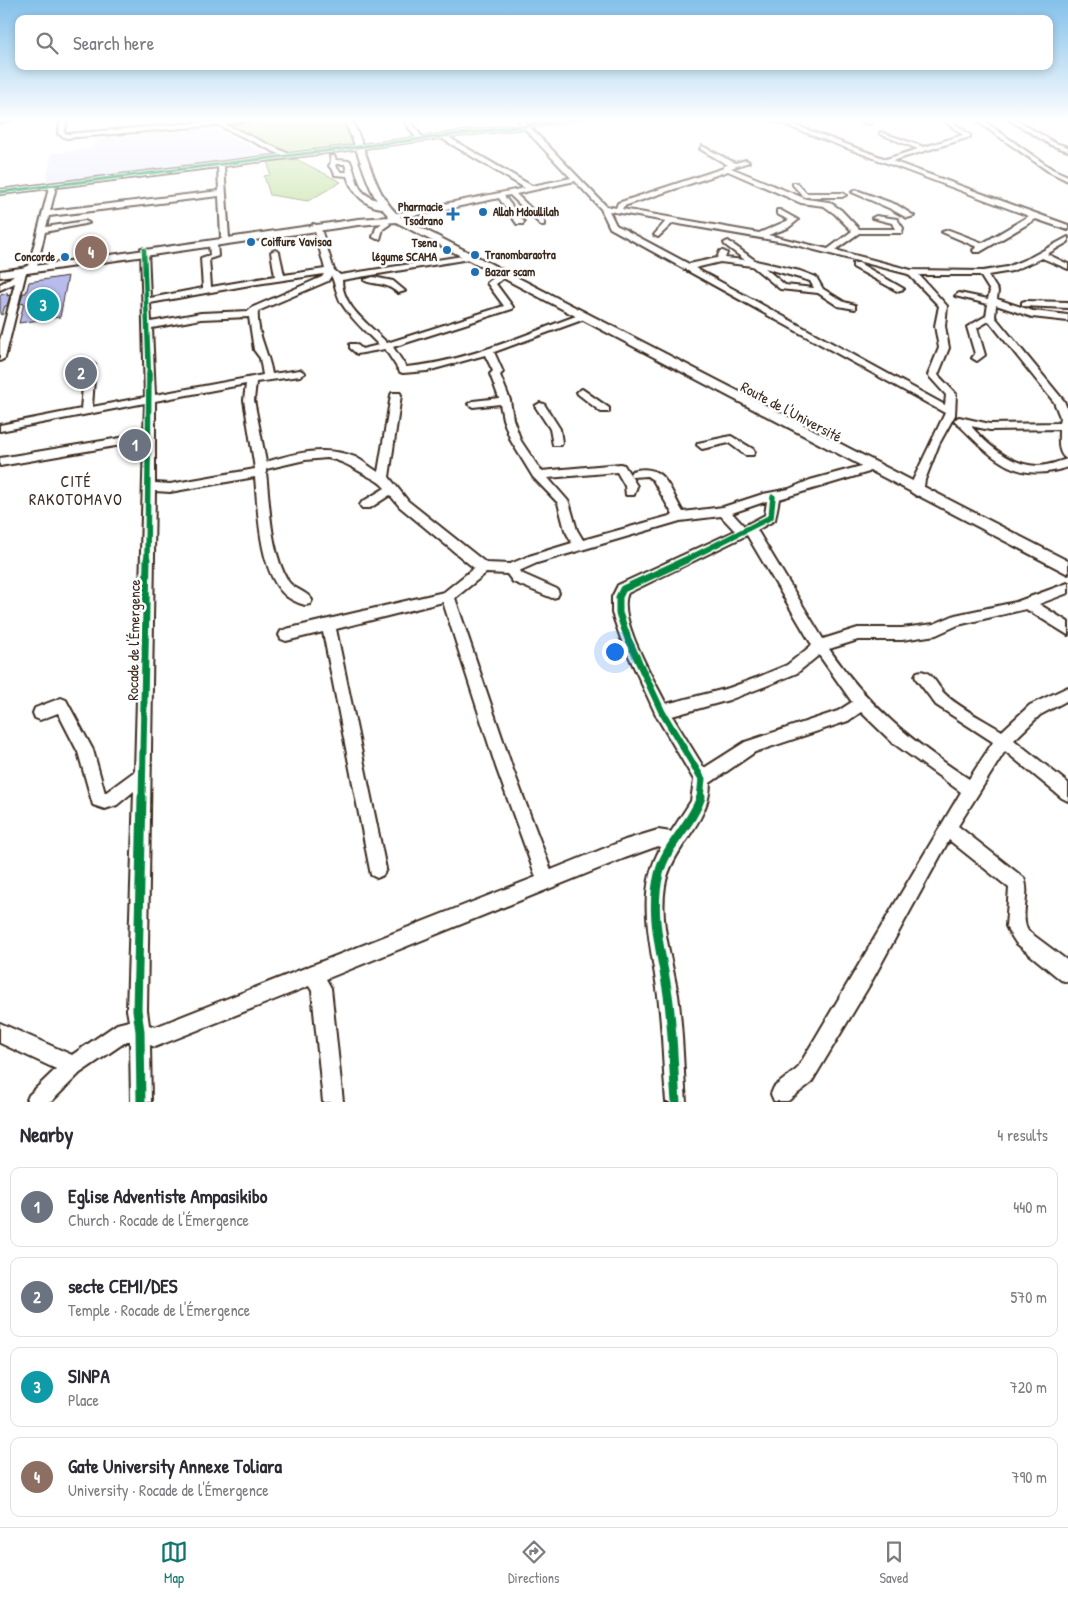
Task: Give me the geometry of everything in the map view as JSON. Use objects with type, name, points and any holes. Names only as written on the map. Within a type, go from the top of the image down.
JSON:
[{"type":"main road","points":[[369,170],[377,196],[383,206]]},
{"type":"main road","name":"Route de l'Université","points":[[383,206],[391,218],[502,275],[512,277],[917,492],[1068,568]]},
{"type":"main road","points":[[0,272],[22,271],[225,238],[391,218]]},
{"type":"main road","points":[[0,272],[144,251],[213,244],[317,227]]},
{"type":"main road","name":"Route de l'Université","points":[[502,275],[506,280],[865,469],[1068,573]]},
{"type":"street","points":[[0,192],[170,170]]},
{"type":"street","points":[[221,170],[225,238]]},
{"type":"street","points":[[337,170],[337,174],[350,171],[353,180],[352,184],[361,196],[383,206]]},
{"type":"street","points":[[499,170],[531,189]]},
{"type":"street","points":[[568,170],[604,208],[613,226],[950,413],[961,421],[987,449],[1020,469],[1054,468],[1068,463]]},
{"type":"street","points":[[618,210],[621,205],[720,170]]},
{"type":"street","points":[[738,170],[830,206],[857,231]]},
{"type":"street","points":[[910,170],[1068,228]]},
{"type":"street","points":[[1051,170],[1068,179]]},
{"type":"street","points":[[377,236],[380,228],[391,218],[577,180]]},
{"type":"street","points":[[795,184],[801,196]]},
{"type":"street","points":[[0,287],[17,279],[22,271],[33,266],[53,185]]},
{"type":"street","points":[[391,218],[424,216],[502,198],[531,189]]},
{"type":"street","points":[[856,192],[894,207],[910,216],[894,221],[876,218]]},
{"type":"street","points":[[46,214],[222,193]]},
{"type":"street","points":[[513,195],[541,223]]},
{"type":"street","points":[[801,196],[842,195]]},
{"type":"street","points":[[502,198],[520,222]]},
{"type":"street","points":[[604,208],[805,244],[844,257],[911,272],[983,273],[1009,269],[1042,255],[1068,239]]},
{"type":"street","points":[[761,236],[794,220],[780,212]]},
{"type":"street","points":[[946,232],[980,248],[1035,216]]},
{"type":"street","points":[[658,236],[672,219]]},
{"type":"street","points":[[828,252],[857,231],[899,231],[900,228],[894,221]]},
{"type":"street","points":[[42,230],[85,223]]},
{"type":"street","points":[[268,378],[265,358],[259,350],[254,310],[260,306],[304,291],[325,279],[330,271],[317,227]]},
{"type":"street","points":[[720,260],[728,243],[739,231]]},
{"type":"street","points":[[728,243],[783,287],[820,291],[841,304],[852,307]]},
{"type":"street","points":[[207,290],[205,258],[214,256],[213,244]]},
{"type":"street","name":"Rocade de l'Émergence","points":[[141,1102],[140,1031],[137,1010],[150,400],[144,251]]},
{"type":"street","points":[[275,252],[280,278]]},
{"type":"street","points":[[1042,255],[1068,267]]},
{"type":"street","points":[[469,257],[341,278],[337,282],[344,304],[386,346],[400,367],[409,370],[427,368],[488,350],[579,318]]},
{"type":"street","points":[[844,257],[847,262],[900,289]]},
{"type":"street","points":[[688,267],[720,260],[756,264],[797,273],[813,279],[820,291]]},
{"type":"street","points":[[0,358],[3,332],[22,271]]},
{"type":"street","points":[[147,301],[330,271],[344,280],[383,279],[392,282],[401,291]]},
{"type":"street","points":[[911,272],[943,306],[940,326],[944,348],[934,375],[951,394],[950,413],[934,444],[919,480],[917,492]]},
{"type":"street","points":[[977,358],[981,350],[972,327],[990,317],[994,291],[983,273]]},
{"type":"street","points":[[353,346],[360,352],[386,346],[509,306],[491,283],[502,275]]},
{"type":"street","points":[[959,296],[993,302],[1032,314],[1066,317]]},
{"type":"street","points":[[1025,304],[1068,305]]},
{"type":"street","points":[[1055,304],[1066,317]]},
{"type":"street","points":[[147,326],[201,316],[253,314]]},
{"type":"street","points":[[990,317],[1059,401],[1066,426],[1064,443],[1068,456]]},
{"type":"street","points":[[488,350],[498,372],[495,374],[505,400],[508,419],[516,442],[538,474],[563,502],[571,530],[580,546]]},
{"type":"street","points":[[86,412],[90,365]]},
{"type":"street","points":[[0,428],[251,380],[300,373]]},
{"type":"street","points":[[251,380],[249,400],[261,470],[264,512],[279,576],[286,589],[305,600]]},
{"type":"street","points":[[582,392],[605,410]]},
{"type":"street","points":[[396,396],[383,478],[404,504],[484,568],[511,569],[533,559],[680,517],[724,511],[865,469]]},
{"type":"street","points":[[473,404],[505,400]]},
{"type":"street","points":[[540,406],[555,429],[557,442]]},
{"type":"street","points":[[961,421],[990,427],[1066,426]]},
{"type":"street","points":[[0,462],[149,437]]},
{"type":"street","points":[[702,445],[730,439],[749,452]]},
{"type":"street","points":[[149,487],[170,488],[261,470],[291,457],[324,456],[349,459],[374,476],[383,478]]},
{"type":"street","points":[[538,474],[592,472],[620,468],[627,465],[638,479],[649,472],[657,477],[680,517]]},
{"type":"street","points":[[620,468],[631,486],[630,492]]},
{"type":"street","points":[[366,505],[391,490]]},
{"type":"street","points":[[676,1102],[668,996],[653,904],[659,870],[674,841],[701,802],[704,790],[702,779],[662,712],[628,639],[620,614],[619,597],[623,589],[771,517],[773,497]]},
{"type":"street","points":[[724,511],[746,530],[820,646],[862,703],[914,751],[971,790]]},
{"type":"street","points":[[286,635],[448,596],[484,568]]},
{"type":"street","points":[[511,569],[518,578],[552,593]]},
{"type":"street","points":[[662,712],[729,694],[762,682],[792,670],[820,646],[858,634],[902,634],[936,629],[955,620],[1028,604],[1068,588]]},
{"type":"street","points":[[448,596],[504,766],[547,882]]},
{"type":"street","points":[[1028,604],[1068,629]]},
{"type":"street","points":[[328,624],[377,869]]},
{"type":"street","points":[[922,676],[940,700],[1003,740],[1068,793]]},
{"type":"street","points":[[781,1094],[804,1076],[862,979],[947,828],[1003,740],[1035,710],[1068,693]]},
{"type":"street","points":[[702,779],[750,747],[842,716],[862,703]]},
{"type":"street","points":[[40,712],[61,705],[85,750],[99,798],[105,801],[111,799],[143,774]]},
{"type":"street","points":[[947,828],[1018,884],[1015,926],[1022,937],[1068,973]]},
{"type":"street","points":[[36,1102],[72,1066],[124,1030],[140,1031],[155,1037],[658,838],[674,841]]},
{"type":"street","points":[[314,975],[321,988],[333,1102]]},
{"type":"street","points":[[0,1033],[72,1066]]},
{"type":"shaded area","points":[[48,170],[166,170],[45,185]]},
{"type":"green space","points":[[269,170],[318,170],[341,182],[308,201],[270,195],[264,176],[270,175]]},
{"type":"building","points":[[68,276],[60,317],[19,323],[24,303],[20,304],[29,282]]},
{"type":"building","points":[[8,293],[7,296],[10,295],[7,306],[5,306],[2,315],[0,314],[0,295]]},
{"type":"cycle path","points":[[0,192],[171,170]]},
{"type":"cycle path","points":[[141,1102],[140,1031],[137,1010],[150,400],[144,250]]},
{"type":"cycle path","points":[[676,1102],[671,1022],[655,919],[656,888],[663,860],[699,804],[702,792],[702,779],[662,712],[628,639],[619,613],[619,597],[623,589],[702,553],[771,517],[773,497]]},
{"type":"place","name":"Allah Mdoullilah","points":[[483,212]]},
{"type":"place","name":"Pharmacie Tsodrano","points":[[453,214]]},
{"type":"place","name":"Coiffure Vavisoa","points":[[251,242]]},
{"type":"place","name":"Tsena légume SCAMA","points":[[447,250]]},
{"type":"place","name":"Gate University Annexe Toliara","points":[[91,252]]},
{"type":"place","name":"Tranombaraotra","points":[[475,255]]},
{"type":"place","name":"Concorde","points":[[65,257]]},
{"type":"place","name":"Bazar scam","points":[[475,272]]},
{"type":"place","name":"SINPA","points":[[43,305]]},
{"type":"place","name":"secte CEMI/DES","points":[[81,373]]},
{"type":"place","name":"Eglise Adventiste Ampasikibo","points":[[135,445]]},
{"type":"district","name":"CITÉ RAKOTOMAVO","points":[[76,490]]}]
